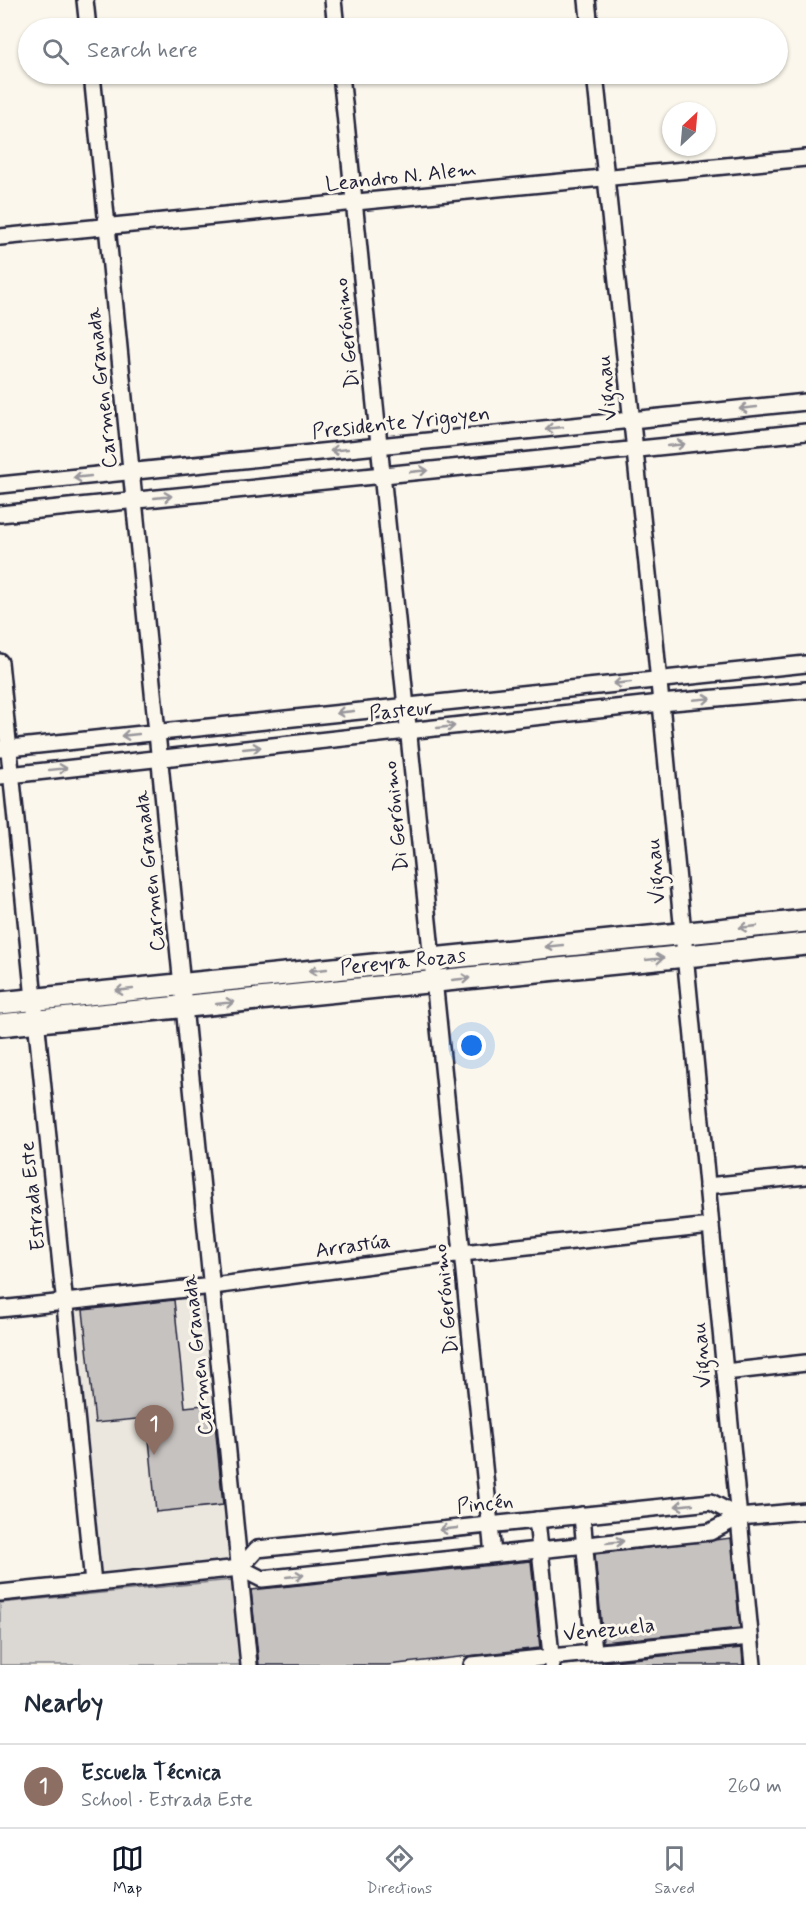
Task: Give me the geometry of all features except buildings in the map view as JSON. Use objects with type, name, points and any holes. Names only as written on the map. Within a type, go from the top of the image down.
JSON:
[{"type":"street","points":[[85,0],[87,18]]},
{"type":"street","points":[[333,0],[335,18]]},
{"type":"street","points":[[587,0],[589,18]]},
{"type":"street","name":"Carmen Granada","points":[[93,84],[249,1665]]},
{"type":"street","name":"Di Gerónimo","points":[[342,84],[493,1554]]},
{"type":"street","name":"Vignau","points":[[596,84],[661,703],[753,1665]]},
{"type":"street","name":"Leandro N. Alem","points":[[0,237],[806,158]]},
{"type":"street","name":"Presidente Yrigoyen","points":[[0,485],[806,402]]},
{"type":"street","points":[[0,514],[806,432]]},
{"type":"street","name":"Estrada Este","points":[[0,662],[6,775],[34,999],[93,1583]]},
{"type":"street","name":"Pasteur","points":[[4,749],[806,664]]},
{"type":"street","name":"Pasteur","points":[[6,775],[661,703],[806,690]]},
{"type":"street","name":"Pereyra Rozas","points":[[0,1003],[806,921]]},
{"type":"street","name":"Pereyra Rozas","points":[[0,1026],[806,944]]},
{"type":"street","points":[[707,1186],[806,1176]]},
{"type":"street","name":"Arrastúa","points":[[0,1309],[213,1286],[462,1253],[711,1226]]},
{"type":"street","points":[[725,1372],[806,1363]]},
{"type":"street","name":"Pincén","points":[[240,1568],[257,1549],[582,1515],[711,1502],[739,1517]]},
{"type":"street","points":[[0,1593],[240,1568],[262,1579],[710,1532],[739,1517],[806,1511]]},
{"type":"street","points":[[582,1515],[594,1653]]},
{"type":"street","points":[[537,1520],[552,1661]]},
{"type":"street","name":"Venezuela","points":[[472,1665],[552,1661],[594,1653],[750,1637]]},
{"type":"shaded area","points":[[203,1297],[230,1560],[100,1573],[73,1310]]},
{"type":"shaded area","points":[[232,1580],[241,1665],[0,1665],[0,1603]]},
{"type":"place","name":"Escuela Técnica","points":[[154,1455]]}]
